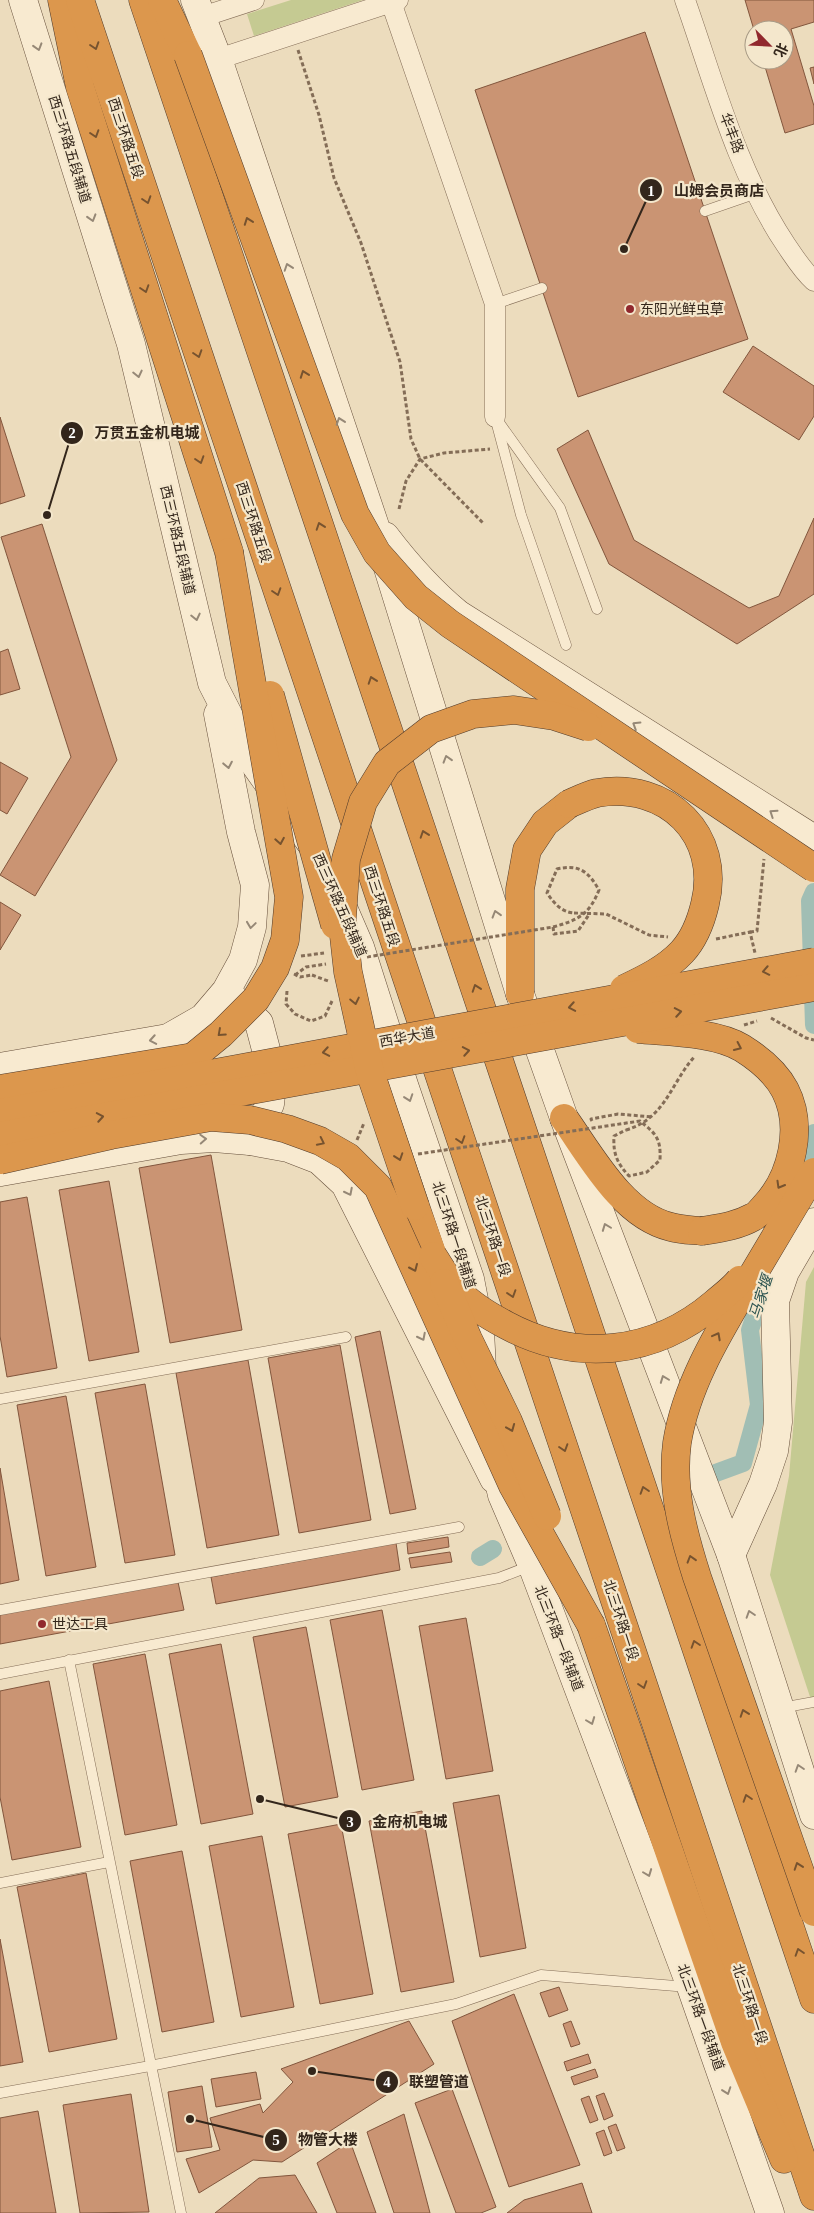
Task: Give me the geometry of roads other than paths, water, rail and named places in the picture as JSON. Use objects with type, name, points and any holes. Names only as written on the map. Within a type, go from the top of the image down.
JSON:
[{"type":"highway","points":[[62,0],[80,87],[229,552],[340,968],[370,1072],[433,1256],[468,1339],[508,1422],[591,1625],[735,2042],[807,2213]]},
{"type":"highway","name":"西三环路五段","points":[[80,0],[428,1044]]},
{"type":"highway","points":[[143,0],[814,1999]]},
{"type":"highway","points":[[162,0],[188,55],[355,514],[377,553],[416,597],[450,624],[814,868]]},
{"type":"highway","points":[[126,1101],[193,1057],[222,1034],[256,999],[275,968],[285,940],[290,897],[229,552]]},
{"type":"highway","points":[[340,968],[346,859],[363,802],[387,763],[431,729],[473,714],[514,710],[554,716],[623,739]]},
{"type":"highway","points":[[520,994],[520,889],[527,850],[545,823],[568,804],[597,793],[629,792],[659,799],[682,815],[699,836],[708,864],[708,894],[700,924],[683,951],[662,970],[603,1013]]},
{"type":"highway","name":"西华大道","points":[[0,1113],[72,1111],[603,1013],[814,962]]},
{"type":"highway","name":"西华大道","points":[[603,1013],[814,987]]},
{"type":"highway","points":[[564,1118],[619,1195],[644,1214],[670,1227],[702,1230],[730,1227],[755,1216],[772,1199],[785,1176],[793,1148],[793,1118],[785,1090],[766,1066],[740,1047],[704,1035],[603,1013]]},
{"type":"highway","name":"北三环路一段","points":[[428,1044],[814,2196]]},
{"type":"highway","points":[[0,1089],[193,1057]]},
{"type":"highway","points":[[0,1089],[72,1111]]},
{"type":"highway","points":[[126,1101],[210,1117],[250,1120],[287,1129],[320,1141],[348,1157],[378,1188],[513,1486],[591,1625]]},
{"type":"highway","name":"西华大道","points":[[2,1156],[72,1111]]},
{"type":"highway","points":[[2,1156],[210,1117]]},
{"type":"highway","points":[[814,1172],[716,1338],[690,1395],[677,1442],[676,1490],[682,1531],[697,1577],[814,1912]]},
{"type":"highway","points":[[433,1256],[460,1294],[492,1318],[518,1332],[548,1343],[578,1348],[612,1349],[643,1342],[682,1327],[707,1310],[736,1285],[786,1219]]},
{"type":"main road","name":"西三环路五段辅道","points":[[23,0],[131,344],[212,683],[251,759],[320,856],[360,947],[394,1052]]},
{"type":"main road","points":[[199,8],[218,59],[374,523],[520,994],[564,1118],[731,1555],[814,1815]]},
{"type":"main road","points":[[374,523],[432,593],[458,614],[814,839]]},
{"type":"main road","points":[[0,1067],[168,1038],[203,1018],[226,991],[243,960],[252,927],[255,885],[242,832],[212,683]]},
{"type":"main road","points":[[226,991],[259,1023],[273,1076],[270,1104],[250,1141]]},
{"type":"main road","name":"北三环路一段辅道","points":[[394,1052],[470,1279],[480,1331],[482,1383],[488,1432],[502,1495],[532,1565],[691,1987],[770,2213]]},
{"type":"main road","points":[[2,1156],[214,1138],[250,1141],[288,1148],[319,1160],[345,1184],[502,1495]]},
{"type":"main road","points":[[731,1555],[763,1484],[774,1451],[778,1422],[775,1301],[785,1272],[814,1222]]},
{"type":"street","points":[[199,8],[254,0]]},
{"type":"street","name":"华丰路","points":[[685,0],[734,140],[768,218],[804,272],[814,281]]},
{"type":"street","points":[[218,59],[394,1],[495,304],[495,417]]},
{"type":"lane","points":[[705,211],[757,193]]},
{"type":"lane","points":[[495,304],[542,288]]},
{"type":"lane","points":[[495,417],[521,514],[566,645]]},
{"type":"lane","points":[[495,417],[560,508],[597,609]]},
{"type":"lane","points":[[0,1399],[346,1337]]},
{"type":"lane","points":[[0,1610],[459,1527]]},
{"type":"lane","points":[[0,1674],[499,1578],[532,1565]]},
{"type":"lane","points":[[69,1660],[181,2213]]},
{"type":"lane","points":[[780,1708],[814,1702]]},
{"type":"lane","points":[[0,1883],[109,1862]]},
{"type":"lane","points":[[0,2093],[150,2066],[456,2004],[541,1975],[691,1987]]},
{"type":"waterway","name":"马家堰","points":[[814,892],[810,901],[814,1025]]},
{"type":"waterway","name":"马家堰","points":[[797,1185],[814,1133]]},
{"type":"waterway","name":"马家堰","points":[[713,1474],[743,1463],[759,1405],[750,1330],[775,1255]]},
{"type":"waterway","name":"马家堰","points":[[480,1557],[493,1549]]},
{"type":"place","name":"山姆会员商店","points":[[624,249]]},
{"type":"place","name":"东阳光鲜虫草","points":[[630,309]]},
{"type":"place","name":"万贯五金机电城","points":[[47,515]]},
{"type":"place","name":"世达工具","points":[[42,1624]]},
{"type":"place","name":"金府机电城","points":[[260,1799]]},
{"type":"place","name":"联塑管道","points":[[312,2071]]},
{"type":"place","name":"物管大楼","points":[[190,2119]]}]
